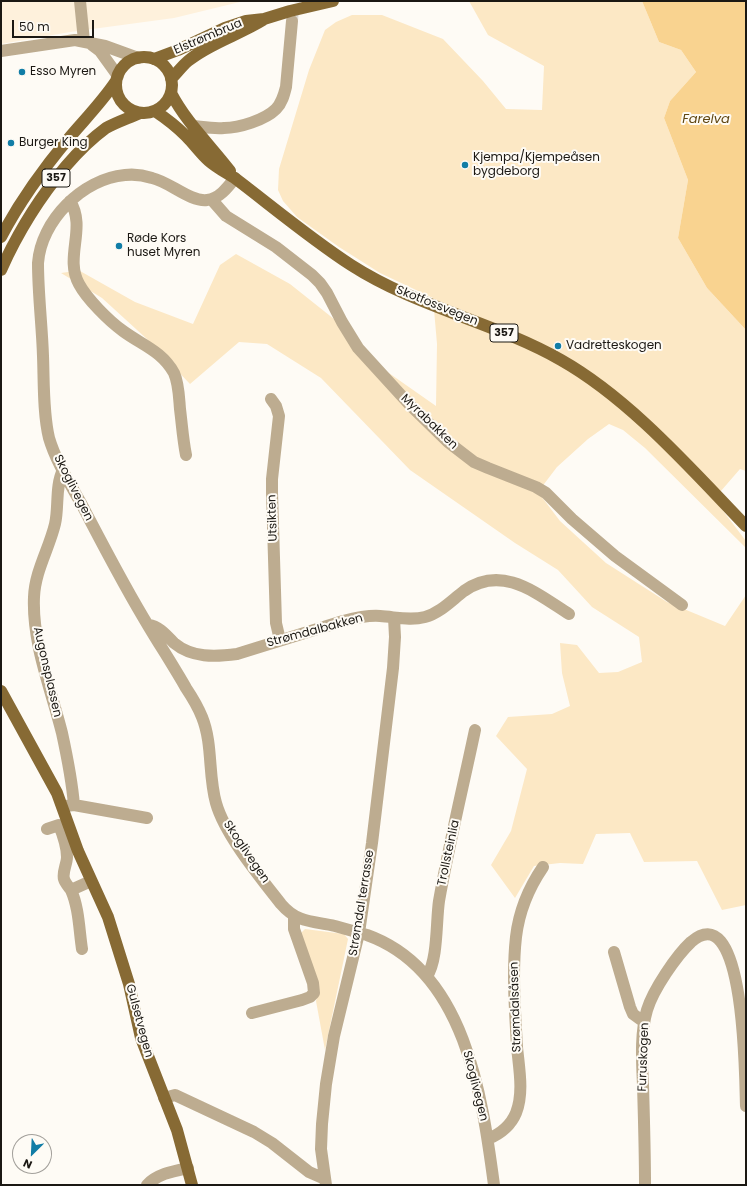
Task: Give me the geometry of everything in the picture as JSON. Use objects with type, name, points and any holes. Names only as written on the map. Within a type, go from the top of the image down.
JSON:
[{"type":"main road","name":"Elstrømbrua","points":[[154,60],[225,28],[246,21],[264,19],[333,1]]},
{"type":"main road","name":"Elstrømbrua","points":[[171,79],[189,60],[228,38],[249,29],[264,19]]},
{"type":"main road","points":[[138,58],[154,60],[165,67],[171,79],[171,93],[165,104],[155,111]]},
{"type":"main road","name":"357","points":[[1,237],[14,212],[31,186],[70,136],[97,107],[126,64],[138,58]]},
{"type":"main road","points":[[117,78],[116,89],[122,102],[127,107],[140,113]]},
{"type":"main road","name":"Skotfossvegen","points":[[171,93],[193,126],[235,178]]},
{"type":"main road","name":"Skotfossvegen","points":[[155,111],[175,125],[209,162],[235,178],[264,202],[328,250],[372,278],[421,301],[511,336],[562,360],[585,375],[629,410],[662,440],[746,526]]},
{"type":"main road","name":"357","points":[[1,270],[14,242],[31,212],[46,190],[77,154],[108,127],[140,113],[155,111]]},
{"type":"main road","name":"Gulsetvegen","points":[[1,691],[52,782],[68,806],[78,851],[108,917],[129,984],[141,1038],[177,1130],[192,1185]]},
{"type":"street","points":[[80,1],[85,41]]},
{"type":"street","points":[[193,126],[216,129],[235,127],[264,118],[277,109],[286,87],[292,21]]},
{"type":"street","points":[[1,51],[75,40],[105,46],[138,58]]},
{"type":"street","points":[[85,41],[100,50],[117,78]]},
{"type":"street","name":"Skoglivegen","points":[[212,200],[206,201],[196,199],[154,178],[130,174],[116,176],[89,186],[70,201],[58,215],[41,245],[38,263],[47,426],[52,445],[63,470],[147,625],[172,663],[202,718],[207,736],[217,805],[231,834],[250,862],[281,903],[294,916],[307,921],[360,933],[383,942],[400,952],[427,976],[442,996],[460,1034],[473,1072],[488,1139],[494,1185]]},
{"type":"street","points":[[212,200],[219,196],[235,178]]},
{"type":"street","name":"Myrabakken","points":[[212,200],[226,216],[276,247],[300,265],[320,283],[345,329],[358,348],[410,405],[448,442],[474,462],[536,487],[546,493],[572,519],[615,556],[682,605]]},
{"type":"street","points":[[70,201],[74,208],[77,221],[73,268],[80,285],[102,312],[122,331],[155,351],[170,368],[174,375],[178,389],[186,455]]},
{"type":"street","name":"Utsikten","points":[[271,399],[280,416],[272,479],[272,493],[276,623],[280,640]]},
{"type":"street","name":"Augonsplassen","points":[[63,470],[59,480],[54,524],[35,586],[34,610],[38,640],[68,763],[68,806]]},
{"type":"street","name":"Strømdalbakken","points":[[147,625],[158,628],[176,644],[186,650],[204,656],[214,657],[237,654],[361,617],[380,616],[407,619],[426,616],[434,613],[476,583],[493,580],[504,580],[523,586],[536,592],[569,614]]},
{"type":"street","name":"Strømdal terrasse","points":[[325,1182],[321,1149],[327,1077],[334,1036],[360,933],[393,668],[395,637],[394,618]]},
{"type":"street","name":"Trollsteinlia","points":[[427,976],[432,966],[443,881],[475,730]]},
{"type":"street","points":[[68,806],[147,818]]},
{"type":"street","points":[[48,829],[59,825],[63,834],[67,850],[67,858],[63,874],[64,879],[75,899],[78,910],[78,922],[82,949]]},
{"type":"street","name":"Strømdalsåsen","points":[[488,1139],[508,1126],[516,1114],[518,1105],[520,1083],[514,986],[516,936],[521,909],[526,896],[543,867]]},
{"type":"street","points":[[71,890],[91,881]]},
{"type":"street","points":[[252,1013],[302,1000],[314,994],[313,983],[294,929],[294,916]]},
{"type":"street","name":"Furuskogen","points":[[645,1185],[642,1054],[644,1022],[653,996],[679,956],[696,938],[702,936],[713,936],[720,939],[724,945],[730,961],[740,1006],[745,1055]]},
{"type":"street","points":[[614,952],[630,1007],[634,1014],[644,1022]]},
{"type":"street","points":[[745,1055],[746,1106]]},
{"type":"street","points":[[164,1098],[175,1095],[245,1128],[272,1143],[309,1172],[325,1182]]},
{"type":"street","points":[[147,1185],[152,1180],[162,1175],[188,1168]]},
{"type":"shaded area","points":[[1,1],[244,1],[174,18],[70,32],[1,44]]},
{"type":"shaded area","points":[[469,1],[642,1],[659,42],[681,50],[696,72],[670,101],[664,118],[688,180],[678,238],[707,288],[746,330],[746,471],[740,469],[714,499],[746,541],[746,548],[645,448],[623,430],[609,424],[588,439],[557,467],[538,492],[560,521],[606,563],[667,602],[725,626],[746,595],[746,905],[722,910],[697,861],[644,862],[630,833],[596,834],[583,864],[560,863],[534,866],[515,898],[491,865],[511,831],[527,769],[496,736],[508,717],[552,714],[570,706],[562,673],[560,643],[577,645],[599,673],[618,672],[642,662],[639,637],[592,607],[558,570],[515,543],[410,470],[321,378],[267,344],[239,342],[190,384],[148,340],[102,298],[61,273],[80,271],[135,302],[193,324],[220,265],[236,254],[290,284],[339,323],[386,371],[436,406],[437,344],[433,298],[380,273],[339,247],[297,217],[283,201],[278,190],[279,169],[309,70],[325,30],[336,22],[352,15],[382,15],[443,39],[483,81],[506,109],[542,110],[544,66],[488,35]]},
{"type":"shaded area","points":[[305,929],[344,934],[348,939],[325,1050],[316,1001],[319,989],[301,933]]},
{"type":"water","name":"Farelva","points":[[642,1],[746,1],[746,330],[707,288],[678,238],[688,180],[664,118],[670,101],[696,72],[681,50],[659,42]]},
{"type":"tunnel","points":[[292,20],[294,1]]},
{"type":"place","name":"Esso Myren","points":[[22,72]]},
{"type":"place","name":"Burger King","points":[[11,143]]},
{"type":"place","name":"Kjempa/Kjempeåsen bygdeborg","points":[[465,165]]},
{"type":"place","name":"Røde Kors huset Myren","points":[[119,246]]},
{"type":"place","name":"Vadretteskogen","points":[[558,346]]}]
